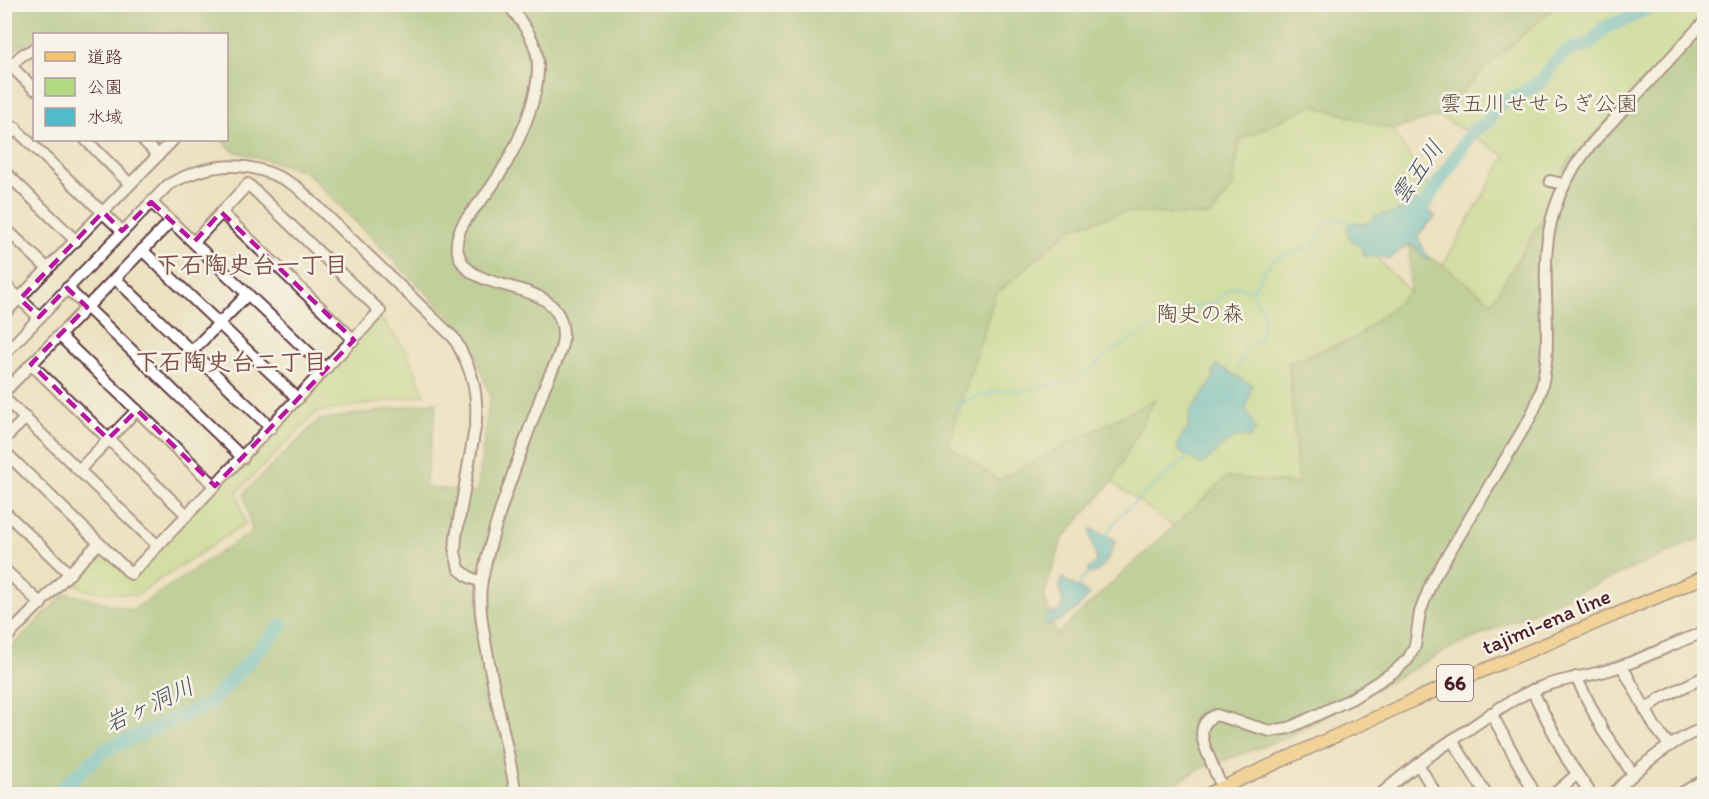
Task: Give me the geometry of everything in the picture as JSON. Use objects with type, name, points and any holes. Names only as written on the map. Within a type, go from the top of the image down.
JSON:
[{"type":"main road","name":"tajimi-ena line","points":[[1208,795],[1223,791],[1412,700],[1704,577]]},
{"type":"street","points":[[508,4],[534,43],[539,76],[534,102],[501,172],[459,231],[457,246],[461,259],[469,271],[485,279],[539,296],[554,308],[563,335],[560,350],[498,521],[482,582],[482,619],[516,795]]},
{"type":"street","points":[[1223,791],[1201,734],[1203,725],[1209,718],[1216,715],[1270,731],[1288,728],[1351,699],[1395,671],[1408,659],[1414,646],[1420,612],[1432,581],[1530,418],[1542,392],[1547,336],[1546,262],[1549,231],[1563,184],[1590,145],[1704,22]]},
{"type":"street","points":[[33,50],[22,55],[8,69],[33,88]]},
{"type":"street","points":[[4,118],[122,231]]},
{"type":"street","points":[[4,141],[16,128]]},
{"type":"street","points":[[87,141],[130,184]]},
{"type":"street","points":[[143,141],[158,155]]},
{"type":"street","points":[[4,314],[172,141]]},
{"type":"street","points":[[4,354],[168,185],[205,169],[221,167],[250,167],[281,177],[297,187],[454,338],[467,361],[474,380],[477,403],[455,552],[459,569],[469,577],[482,582]]},
{"type":"street","points":[[4,171],[76,241]]},
{"type":"street","points":[[1550,181],[1563,184]]},
{"type":"street","points":[[4,451],[131,574],[380,311],[248,184],[194,242]]},
{"type":"street","points":[[151,202],[326,369]]},
{"type":"street","points":[[221,212],[354,340]]},
{"type":"street","points":[[4,392],[171,221]]},
{"type":"street","points":[[4,227],[48,269]]},
{"type":"street","points":[[142,250],[298,399]]},
{"type":"street","points":[[116,279],[271,428]]},
{"type":"street","points":[[4,284],[39,317]]},
{"type":"street","points":[[67,288],[243,458]]},
{"type":"street","points":[[191,352],[248,294]]},
{"type":"street","points":[[60,336],[215,486]]},
{"type":"street","points":[[31,364],[187,515]]},
{"type":"street","points":[[4,398],[158,546]]},
{"type":"street","points":[[80,470],[136,410]]},
{"type":"street","points":[[4,439],[26,418]]},
{"type":"street","points":[[4,511],[70,574]]},
{"type":"street","points":[[4,631],[9,635],[99,543]]},
{"type":"street","points":[[4,569],[41,604]]},
{"type":"street","points":[[1381,795],[1418,764],[1452,740],[1491,713],[1532,690],[1622,666],[1704,632]]},
{"type":"street","points":[[1622,666],[1655,727],[1670,746]]},
{"type":"street","points":[[1576,677],[1603,731],[1633,774]]},
{"type":"street","points":[[1645,710],[1670,693],[1704,677]]},
{"type":"street","points":[[1532,690],[1576,774],[1591,795]]},
{"type":"street","points":[[1491,713],[1535,795]]},
{"type":"street","points":[[1614,795],[1633,774],[1670,746],[1703,731]]},
{"type":"street","points":[[1452,740],[1486,795]]},
{"type":"street","points":[[1418,764],[1436,795]]},
{"type":"street","points":[[1554,795],[1576,774]]},
{"type":"street","points":[[1680,795],[1703,784]]},
{"type":"highlighted area","points":[[151,202],[194,242],[221,212],[354,340],[215,486],[137,410],[108,439],[31,364],[87,307],[67,288],[39,317],[20,299],[103,212],[122,231]]},
{"type":"green space","points":[[5,5],[1557,5],[1483,70],[1440,116],[1393,130],[1312,105],[1240,140],[1232,188],[1211,216],[1125,212],[1072,228],[995,295],[948,444],[998,480],[1155,399],[1112,482],[1063,538],[1044,595],[1056,635],[1227,477],[1298,484],[1289,362],[1355,338],[1410,292],[1409,245],[1443,265],[1492,302],[1548,210],[1567,164],[1704,16],[1704,537],[1449,649],[1284,739],[1202,768],[1155,794],[5,794],[4,647],[8,650],[66,593],[133,610],[252,531],[244,493],[319,420],[437,402],[425,487],[477,493],[490,396],[468,335],[305,171],[233,151],[223,141],[228,141],[228,33],[33,33],[33,41],[18,47],[5,60]]},
{"type":"green space","name":"雲五川せせらぎ公園","points":[[1557,5],[1704,5],[1704,16],[1567,164],[1548,210],[1492,302],[1443,265],[1506,156],[1440,116],[1483,70]]},
{"type":"green space","name":"陶史の森","points":[[1312,105],[1393,130],[1436,198],[1348,229],[1410,292],[1355,338],[1289,362],[1298,484],[1227,477],[1175,527],[1112,482],[1154,400],[999,481],[948,445],[995,295],[1072,228],[1125,212],[1211,216],[1232,188],[1240,140]]},
{"type":"green space","points":[[379,316],[407,352],[425,395],[317,412],[237,492],[245,524],[136,595],[84,590],[70,578],[99,548],[131,578]]},
{"type":"water","points":[[1411,197],[1436,216],[1417,236],[1428,258],[1426,260],[1414,245],[1407,245],[1389,260],[1379,256],[1365,257],[1360,247],[1349,237],[1347,227],[1355,221],[1363,226],[1375,217],[1399,212],[1407,205]]},
{"type":"water","points":[[1217,365],[1252,385],[1246,408],[1256,430],[1249,438],[1241,437],[1228,442],[1201,464],[1177,450],[1179,441],[1188,429],[1190,412],[1213,380],[1214,369]]},
{"type":"water","points":[[1091,529],[1116,540],[1104,565],[1091,574],[1088,569],[1094,565],[1096,560],[1091,541]]},
{"type":"water","points":[[1062,578],[1090,595],[1069,615],[1056,622],[1042,625],[1046,616],[1059,612],[1063,608],[1060,587]]},
{"type":"waterway","name":"雲五川","points":[[1414,221],[1473,130],[1489,120],[1492,109],[1542,81],[1549,69],[1565,52],[1590,44],[1604,28],[1654,4]]},
{"type":"waterway","points":[[1238,369],[1246,348],[1259,340],[1264,317],[1263,309],[1254,298],[1254,287],[1272,260],[1313,246],[1323,227],[1330,220],[1342,220],[1351,224]]},
{"type":"waterway","points":[[954,407],[970,399],[998,391],[1032,390],[1073,380],[1090,370],[1110,352],[1185,309],[1215,302],[1234,286],[1254,290]]},
{"type":"waterway","points":[[1107,536],[1111,527],[1130,506],[1189,455]]},
{"type":"waterway","points":[[1078,588],[1083,577],[1090,572]]},
{"type":"waterway","name":"岩ヶ洞川","points":[[56,794],[105,750],[209,704],[282,625]]},
{"type":"district","name":"下石陶史台一丁目","points":[[252,265]]},
{"type":"district","name":"下石陶史台二丁目","points":[[231,362]]}]
